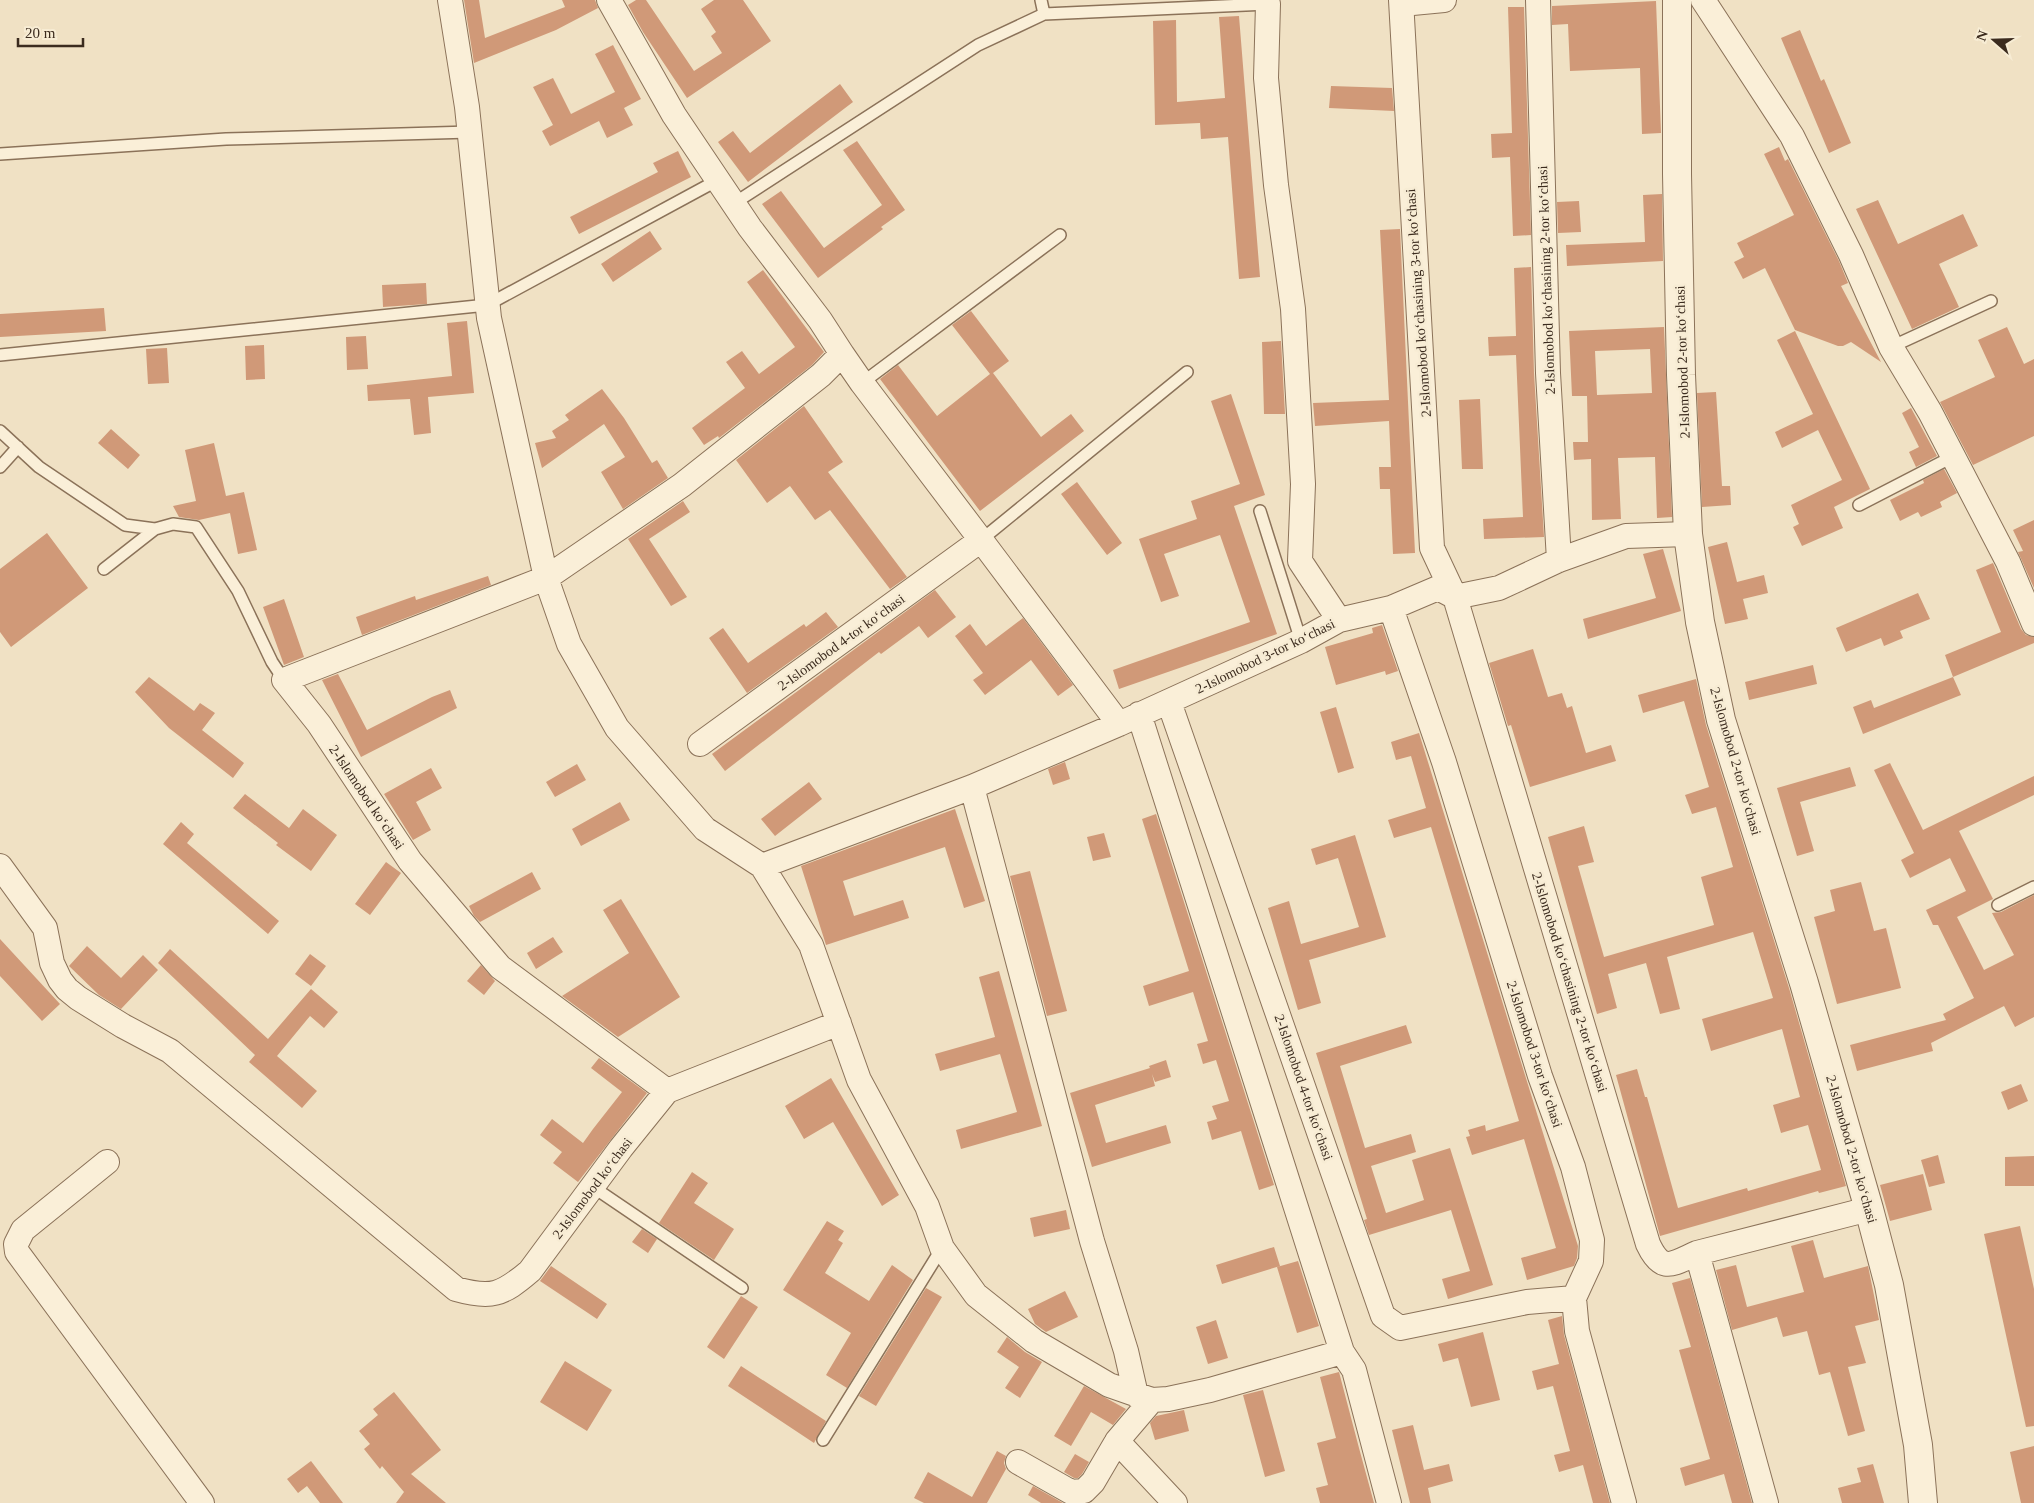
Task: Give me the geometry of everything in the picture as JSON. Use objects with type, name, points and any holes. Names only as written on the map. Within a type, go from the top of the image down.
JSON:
[{"type":"street","points":[[450,0],[470,132],[487,305],[546,578],[569,644],[617,728],[704,830],[762,866],[811,945],[859,1080],[927,1206],[942,1248],[976,1295],[1034,1342],[1109,1385],[1152,1398],[1210,1390],[1342,1352]]},
{"type":"street","points":[[609,0],[674,115],[733,204],[820,320],[862,383],[981,540],[1129,719],[1342,1352],[1354,1370],[1389,1503]]},
{"type":"street","points":[[1401,2],[1444,0]]},
{"type":"street","name":"2-Islomobod koʻchasining 2-tor koʻchasi","points":[[1538,0],[1548,373],[1559,560]]},
{"type":"street","name":"2-Islomobod 2-tor koʻchasi","points":[[1677,0],[1677,174],[1681,375],[1688,534],[1700,622],[1721,720],[1804,982],[1869,1209],[1890,1295],[1918,1445],[1923,1503]]},
{"type":"street","points":[[1703,0],[1792,136],[1851,255],[1891,347],[1930,412],[2008,562],[2034,624]]},
{"type":"street","points":[[1268,2],[1266,78],[1276,185],[1294,319],[1303,484],[1300,561],[1339,620]]},
{"type":"street","name":"2-Islomobod koʻchasining 3-tor koʻchasi","points":[[1401,2],[1432,548],[1456,597]]},
{"type":"street","points":[[284,680],[546,578],[682,485],[802,391],[842,354]]},
{"type":"street","points":[[1456,597],[1499,588],[1559,560],[1626,536],[1688,534]]},
{"type":"street","name":"2-Islomobod 4-tor koʻchasi","points":[[700,744],[981,540]]},
{"type":"street","name":"2-Islomobod 3-tor koʻchasi","points":[[1169,702],[1301,640],[1339,620],[1391,608],[1438,588],[1456,597]]},
{"type":"street","name":"2-Islomobod koʻchasining 2-tor koʻchasi","points":[[1456,597],[1648,1244],[1654,1258],[1660,1262],[1671,1264],[1697,1253],[1869,1209]]},
{"type":"street","name":"2-Islomobod 3-tor koʻchasi","points":[[1391,608],[1444,762],[1540,1076],[1573,1167],[1592,1240],[1591,1260],[1574,1298]]},
{"type":"street","name":"2-Islomobod koʻchasi","points":[[0,866],[45,928],[52,963],[60,980],[78,998],[123,1026],[170,1050],[456,1289],[478,1295],[501,1292],[516,1284],[530,1271],[667,1091],[500,967],[410,860],[319,724],[284,680]]},
{"type":"street","points":[[762,866],[972,787],[1169,702]]},
{"type":"street","name":"2-Islomobod 4-tor koʻchasi","points":[[1169,702],[1383,1316],[1400,1328],[1527,1302],[1574,1298]]},
{"type":"street","points":[[972,787],[1092,1241],[1126,1351],[1152,1398]]},
{"type":"street","points":[[667,1091],[838,1023]]},
{"type":"street","points":[[107,1162],[24,1230],[16,1244],[17,1252],[202,1503]]},
{"type":"street","points":[[1697,1253],[1766,1503]]},
{"type":"street","points":[[1574,1298],[1578,1331],[1624,1503]]},
{"type":"street","points":[[1018,1462],[1071,1492],[1084,1491],[1093,1482],[1118,1442],[1152,1398]]},
{"type":"street","points":[[1118,1442],[1176,1503]]},
{"type":"lane","points":[[1041,0],[1044,14]]},
{"type":"lane","points":[[733,204],[978,46],[1044,14],[1268,2]]},
{"type":"lane","points":[[0,154],[226,139],[470,132]]},
{"type":"lane","points":[[0,356],[487,305],[718,180]]},
{"type":"lane","points":[[862,383],[1060,235]]},
{"type":"lane","points":[[1891,347],[1991,301]]},
{"type":"lane","points":[[981,540],[1188,372]]},
{"type":"lane","points":[[0,432],[39,467],[126,526],[155,529]]},
{"type":"lane","points":[[0,467],[18,447]]},
{"type":"lane","points":[[1859,505],[1952,457]]},
{"type":"lane","points":[[1260,511],[1301,640]]},
{"type":"lane","points":[[104,569],[155,529],[172,524],[196,527],[238,591],[272,662],[284,680]]},
{"type":"lane","points":[[1998,905],[2034,886]]},
{"type":"lane","points":[[593,1187],[742,1288]]},
{"type":"lane","points":[[823,1440],[942,1248]]},
{"type":"building","points":[[464,0],[479,0],[485,38],[565,7],[562,0],[595,0],[598,8],[556,30],[474,63]]},
{"type":"building","points":[[636,0],[646,0],[694,71],[722,53],[711,36],[716,32],[701,9],[714,0],[743,0],[771,41],[687,98],[643,32],[628,5]]},
{"type":"building","points":[[1656,1],[1661,133],[1642,134],[1640,68],[1570,71],[1568,24],[1552,25],[1552,6]]},
{"type":"building","points":[[1508,7],[1524,7],[1531,235],[1513,236],[1510,157],[1492,158],[1491,134],[1512,133]]},
{"type":"building","points":[[1239,16],[1260,277],[1239,279],[1228,137],[1201,139],[1200,123],[1155,125],[1153,21],[1176,20],[1177,102],[1225,98],[1219,17]]},
{"type":"building","points":[[1800,30],[1821,81],[1824,79],[1851,143],[1829,153],[1781,38]]},
{"type":"building","points":[[613,45],[641,99],[624,108],[633,125],[607,138],[599,121],[550,146],[542,131],[553,125],[533,87],[553,78],[571,114],[615,92],[595,54]]},
{"type":"building","points":[[840,84],[853,102],[748,182],[718,142],[733,131],[750,153]]},
{"type":"building","points":[[1331,86],[1392,88],[1394,111],[1329,108]]},
{"type":"building","points":[[857,141],[905,210],[818,278],[762,204],[781,191],[824,248],[882,205],[843,150]]},
{"type":"building","points":[[1779,147],[1785,161],[1788,159],[1839,261],[1848,283],[1841,286],[1881,362],[1851,342],[1838,346],[1795,330],[1765,268],[1743,279],[1734,262],[1744,257],[1737,243],[1794,215],[1764,154]]},
{"type":"building","points":[[678,151],[691,177],[579,234],[570,217],[658,172],[653,163]]},
{"type":"building","points":[[1662,194],[1663,261],[1567,266],[1566,245],[1645,242],[1643,195]]},
{"type":"building","points":[[1878,200],[1898,244],[1963,214],[1978,246],[1939,264],[1959,307],[1912,329],[1856,209]]},
{"type":"building","points":[[1579,201],[1581,232],[1558,233],[1557,202]]},
{"type":"building","points":[[1400,229],[1415,553],[1393,554],[1390,489],[1380,489],[1379,467],[1391,467],[1389,421],[1315,426],[1313,403],[1389,400],[1380,230]]},
{"type":"building","points":[[650,231],[662,249],[613,282],[601,264]]},
{"type":"building","points":[[1531,267],[1534,373],[1544,537],[1484,539],[1483,519],[1523,517],[1516,355],[1489,356],[1488,337],[1516,336],[1514,268]]},
{"type":"building","points":[[763,270],[824,352],[812,365],[719,438],[718,436],[704,445],[692,428],[745,388],[726,362],[742,351],[759,374],[795,347],[747,282]]},
{"type":"building","points":[[426,283],[427,304],[383,307],[382,285]]},
{"type":"building","points":[[104,308],[106,331],[0,337],[0,314]]},
{"type":"building","points":[[971,311],[1009,361],[993,373],[1041,437],[1071,414],[1084,431],[980,511],[880,379],[898,365],[937,416],[990,374],[952,325]]},
{"type":"building","points":[[467,321],[474,393],[428,397],[431,433],[414,435],[410,399],[368,401],[367,385],[452,376],[447,323]]},
{"type":"building","points":[[1664,327],[1672,517],[1657,518],[1655,457],[1618,458],[1621,519],[1592,520],[1591,459],[1574,460],[1573,442],[1588,442],[1587,396],[1572,396],[1569,331]],"holes":[[[1650,349],[1652,393],[1597,395],[1595,351]]]},
{"type":"building","points":[[2007,327],[2024,364],[2034,359],[2034,436],[1973,465],[1940,402],[1995,377],[1978,340]]},
{"type":"building","points":[[1795,331],[1870,489],[1834,507],[1843,528],[1802,546],[1793,527],[1799,524],[1791,505],[1842,480],[1818,430],[1782,448],[1775,432],[1813,414],[1777,340]]},
{"type":"building","points":[[366,336],[368,369],[347,370],[346,337]]},
{"type":"building","points":[[1281,341],[1285,414],[1264,414],[1262,342]]},
{"type":"building","points":[[264,345],[265,379],[246,380],[245,346]]},
{"type":"building","points":[[167,348],[169,383],[148,384],[146,349]]},
{"type":"building","points":[[602,389],[624,418],[652,463],[657,460],[668,478],[623,509],[601,472],[625,457],[604,424],[542,468],[535,443],[556,438],[552,431],[569,420],[565,415]]},
{"type":"building","points":[[1716,392],[1722,486],[1730,486],[1731,505],[1702,507],[1697,393]]},
{"type":"building","points":[[1231,394],[1265,495],[1234,506],[1277,634],[1119,689],[1113,670],[1250,622],[1220,535],[1164,554],[1179,596],[1161,602],[1139,539],[1197,519],[1191,501],[1240,484],[1211,401]]},
{"type":"building","points":[[1480,399],[1483,469],[1462,469],[1459,400]]},
{"type":"building","points":[[804,406],[843,462],[828,472],[907,577],[890,589],[830,510],[815,520],[790,486],[767,503],[736,460]]},
{"type":"building","points":[[1911,408],[1937,456],[1916,467],[1909,452],[1919,447],[1902,413]]},
{"type":"building","points":[[111,429],[140,455],[128,469],[98,443]]},
{"type":"building","points":[[214,443],[226,496],[244,492],[257,550],[238,554],[230,513],[199,520],[179,517],[173,506],[196,501],[185,450]]},
{"type":"building","points":[[1944,469],[1957,493],[1940,502],[1942,507],[1921,517],[1918,512],[1900,521],[1890,500],[1924,483],[1923,480]]},
{"type":"building","points":[[1077,482],[1122,543],[1107,555],[1061,494]]},
{"type":"building","points":[[683,501],[690,512],[649,539],[687,597],[671,606],[628,539]]},
{"type":"building","points":[[2034,520],[2034,588],[2018,552],[2023,551],[2013,530]]},
{"type":"building","points":[[47,533],[88,588],[11,647],[0,632],[0,569]]},
{"type":"building","points":[[1727,542],[1737,582],[1764,575],[1768,593],[1743,599],[1748,619],[1725,624],[1708,547]]},
{"type":"building","points":[[1663,549],[1681,611],[1588,639],[1583,619],[1656,598],[1643,554]]},
{"type":"building","points":[[1993,563],[2021,629],[2026,635],[2034,637],[2034,643],[1953,677],[1945,655],[2001,632],[1976,570]]},
{"type":"building","points":[[488,576],[491,585],[362,635],[356,617],[415,596],[416,600]]},
{"type":"building","points":[[935,590],[956,617],[928,638],[919,626],[881,654],[879,652],[725,771],[712,754]]},
{"type":"building","points":[[1918,593],[1930,619],[1900,631],[1903,638],[1884,646],[1881,638],[1846,652],[1836,628]]},
{"type":"building","points":[[284,599],[304,657],[284,665],[263,607]]},
{"type":"building","points":[[826,612],[838,627],[747,693],[709,638],[723,628],[748,663],[804,624],[806,627]]},
{"type":"building","points":[[1023,618],[1073,685],[1058,696],[1031,660],[985,695],[973,680],[983,673],[955,636],[970,624],[986,646]]},
{"type":"building","points":[[1382,625],[1398,671],[1386,675],[1385,671],[1336,685],[1325,647],[1373,633],[1372,628]]},
{"type":"building","points":[[1533,649],[1548,697],[1562,693],[1567,708],[1572,706],[1586,753],[1611,745],[1616,761],[1530,787],[1511,725],[1508,726],[1489,663]]},
{"type":"building","points":[[1813,665],[1817,684],[1749,700],[1745,682]]},
{"type":"building","points":[[338,674],[367,730],[432,697],[450,690],[457,708],[361,757],[322,680]]},
{"type":"building","points":[[149,677],[194,711],[200,703],[215,713],[202,730],[244,763],[233,778],[169,728],[135,692]]},
{"type":"building","points":[[1953,677],[1961,695],[1863,734],[1853,707],[1871,700],[1874,708]]},
{"type":"building","points":[[1696,679],[1706,725],[1789,988],[1846,1186],[1819,1193],[1818,1191],[1660,1236],[1616,1075],[1637,1069],[1645,1097],[1647,1097],[1678,1208],[1747,1188],[1748,1191],[1821,1170],[1808,1125],[1781,1133],[1773,1105],[1800,1097],[1782,1029],[1711,1051],[1702,1019],[1773,998],[1753,932],[1667,957],[1680,1009],[1660,1014],[1646,963],[1608,974],[1617,1008],[1597,1014],[1548,837],[1584,826],[1594,862],[1578,866],[1604,957],[1714,925],[1701,877],[1733,867],[1716,807],[1692,814],[1685,795],[1709,787],[1684,701],[1643,713],[1638,695]]},
{"type":"building","points":[[1336,707],[1354,768],[1338,773],[1320,712]]},
{"type":"building","points":[[1419,733],[1578,1246],[1574,1266],[1527,1280],[1521,1258],[1556,1248],[1524,1139],[1472,1155],[1466,1137],[1470,1136],[1468,1130],[1485,1125],[1486,1131],[1519,1121],[1431,827],[1394,838],[1388,820],[1426,808],[1411,756],[1396,760],[1391,742]]},
{"type":"building","points":[[1065,762],[1070,779],[1053,785],[1048,769]]},
{"type":"building","points":[[1890,763],[1923,830],[2034,776],[2034,795],[1959,831],[1993,899],[1957,917],[1984,970],[2014,955],[1992,913],[2001,912],[2034,895],[2034,1017],[2015,1027],[2004,1006],[1931,1043],[1933,1051],[1857,1071],[1850,1045],[1946,1020],[1943,1014],[1974,998],[1938,925],[1933,925],[1926,910],[1966,891],[1950,858],[1910,878],[1901,860],[1914,853],[1874,770]]},
{"type":"building","points":[[577,764],[586,780],[555,797],[546,782]]},
{"type":"building","points":[[1850,767],[1856,786],[1800,802],[1814,851],[1797,856],[1777,788]]},
{"type":"building","points":[[431,768],[442,788],[416,802],[431,830],[413,840],[384,794]]},
{"type":"building","points":[[809,782],[822,799],[775,836],[761,819]]},
{"type":"building","points":[[245,794],[289,828],[303,809],[337,835],[311,871],[276,845],[278,843],[233,808]]},
{"type":"building","points":[[620,802],[630,820],[581,846],[572,829]]},
{"type":"building","points":[[955,809],[985,901],[964,908],[945,847],[843,881],[854,916],[903,900],[909,918],[826,945],[801,866]]},
{"type":"building","points":[[1156,814],[1274,1185],[1259,1190],[1241,1131],[1212,1140],[1207,1122],[1217,1119],[1212,1106],[1229,1101],[1216,1060],[1203,1064],[1197,1044],[1208,1041],[1193,992],[1149,1006],[1143,986],[1189,971],[1142,819]]},
{"type":"building","points":[[181,822],[194,834],[187,843],[279,921],[268,934],[163,844]]},
{"type":"building","points":[[1104,833],[1111,857],[1093,861],[1087,837]]},
{"type":"building","points":[[1355,835],[1386,937],[1309,960],[1321,1003],[1298,1010],[1268,908],[1289,901],[1301,944],[1359,927],[1338,858],[1316,865],[1311,849]]},
{"type":"building","points":[[386,862],[401,873],[370,915],[355,904]]},
{"type":"building","points":[[1030,871],[1067,1011],[1047,1016],[1010,876]]},
{"type":"building","points":[[532,872],[541,889],[480,922],[474,916],[469,906]]},
{"type":"building","points":[[1861,882],[1874,931],[1886,928],[1901,988],[1837,1004],[1814,917],[1835,911],[1830,890]]},
{"type":"building","points":[[621,899],[680,997],[618,1037],[562,996],[629,953],[603,910]]},
{"type":"building","points":[[553,937],[563,952],[536,969],[527,953]]},
{"type":"building","points":[[0,939],[60,1004],[42,1021],[0,976]]},
{"type":"building","points":[[87,946],[121,978],[143,955],[158,970],[121,1009],[99,995],[69,966]]},
{"type":"building","points":[[170,949],[268,1039],[311,989],[338,1012],[324,1028],[310,1016],[277,1056],[317,1091],[302,1108],[249,1062],[255,1055],[158,963]]},
{"type":"building","points":[[310,954],[326,966],[311,986],[295,974]]},
{"type":"building","points":[[481,965],[495,981],[484,995],[467,981]]},
{"type":"building","points":[[999,971],[1042,1126],[961,1149],[956,1130],[1017,1112],[1000,1054],[940,1071],[935,1054],[995,1037],[979,977]]},
{"type":"building","points":[[1406,1025],[1412,1043],[1340,1066],[1365,1148],[1411,1134],[1416,1152],[1371,1166],[1386,1213],[1424,1200],[1412,1160],[1450,1148],[1493,1285],[1448,1299],[1442,1279],[1470,1271],[1451,1210],[1369,1235],[1364,1220],[1367,1219],[1316,1053]]},
{"type":"building","points":[[599,1058],[647,1093],[578,1182],[553,1163],[562,1152],[540,1135],[552,1119],[583,1143],[622,1092],[591,1068]]},
{"type":"building","points":[[1166,1060],[1171,1077],[1155,1082],[1152,1074],[1155,1086],[1095,1105],[1106,1143],[1166,1125],[1171,1143],[1092,1167],[1070,1093],[1150,1068],[1149,1066]]},
{"type":"building","points":[[831,1078],[899,1195],[882,1206],[833,1122],[804,1139],[785,1106]]},
{"type":"building","points":[[2021,1084],[2028,1101],[2008,1110],[2001,1092]]},
{"type":"building","points":[[1938,1155],[1945,1183],[1929,1187],[1921,1160]]},
{"type":"building","points":[[2034,1156],[2034,1186],[2005,1186],[2005,1157]]},
{"type":"building","points":[[692,1172],[708,1183],[694,1203],[734,1229],[714,1260],[659,1223]]},
{"type":"building","points":[[1923,1174],[1932,1210],[1890,1221],[1880,1185]]},
{"type":"building","points":[[1066,1210],[1070,1229],[1034,1237],[1030,1218]]},
{"type":"building","points":[[827,1221],[844,1231],[838,1240],[843,1243],[825,1273],[869,1301],[892,1265],[913,1280],[847,1388],[826,1375],[851,1333],[783,1290]]},
{"type":"building","points":[[2020,1226],[2034,1289],[2034,1426],[2026,1427],[1984,1234]]},
{"type":"building","points":[[642,1229],[657,1239],[648,1253],[632,1242]]},
{"type":"building","points":[[1813,1240],[1824,1278],[1868,1266],[1879,1320],[1855,1326],[1866,1363],[1848,1367],[1865,1431],[1848,1436],[1830,1372],[1819,1375],[1807,1331],[1783,1337],[1777,1317],[1732,1330],[1716,1270],[1736,1265],[1747,1307],[1804,1292],[1791,1246]]},
{"type":"building","points":[[1274,1247],[1280,1266],[1222,1284],[1216,1265]]},
{"type":"building","points":[[1298,1261],[1319,1326],[1297,1333],[1277,1267]]},
{"type":"building","points":[[551,1266],[607,1304],[597,1319],[540,1281]]},
{"type":"building","points":[[1690,1278],[1752,1503],[1732,1503],[1724,1474],[1685,1486],[1680,1468],[1710,1459],[1679,1350],[1691,1347],[1672,1283]]},
{"type":"building","points":[[926,1288],[942,1297],[876,1406],[859,1396]]},
{"type":"building","points":[[1065,1291],[1078,1317],[1046,1332],[1035,1324],[1028,1309]]},
{"type":"building","points":[[741,1296],[758,1307],[724,1359],[707,1347]]},
{"type":"building","points":[[1562,1316],[1564,1335],[1610,1503],[1593,1503],[1583,1465],[1559,1472],[1554,1455],[1570,1451],[1553,1386],[1537,1390],[1532,1371],[1559,1364],[1548,1320]]},
{"type":"building","points":[[1216,1320],[1228,1358],[1208,1364],[1196,1327]]},
{"type":"building","points":[[1483,1332],[1500,1400],[1471,1407],[1458,1358],[1443,1362],[1438,1344]]},
{"type":"building","points":[[1007,1337],[1025,1352],[1042,1362],[1020,1398],[1005,1388],[1019,1367],[997,1352]]},
{"type":"building","points":[[565,1361],[612,1390],[587,1431],[540,1402]]},
{"type":"building","points":[[741,1366],[826,1421],[814,1443],[728,1386]]},
{"type":"building","points":[[1339,1372],[1374,1503],[1320,1503],[1316,1488],[1328,1485],[1317,1443],[1336,1438],[1320,1377]]},
{"type":"building","points":[[1084,1386],[1126,1409],[1113,1425],[1091,1412],[1071,1446],[1054,1436]]},
{"type":"building","points":[[1263,1390],[1285,1471],[1265,1477],[1243,1395]]},
{"type":"building","points":[[394,1392],[441,1450],[411,1474],[446,1503],[396,1503],[404,1492],[382,1466],[380,1469],[364,1449],[370,1444],[359,1431],[378,1415],[373,1409]]},
{"type":"building","points":[[1184,1410],[1189,1431],[1155,1440],[1150,1423],[1156,1416]]},
{"type":"building","points":[[1413,1425],[1424,1470],[1449,1464],[1453,1481],[1428,1488],[1431,1503],[1410,1503],[1392,1430]]},
{"type":"building","points":[[2034,1446],[2034,1503],[2021,1503],[2010,1452]]},
{"type":"building","points":[[997,1451],[1006,1456],[1004,1463],[1006,1469],[987,1503],[924,1503],[914,1498],[928,1472],[972,1497]]},
{"type":"building","points":[[1075,1454],[1089,1462],[1078,1478],[1074,1478],[1064,1472]]},
{"type":"building","points":[[311,1461],[343,1503],[320,1503],[307,1486],[298,1493],[287,1479]]},
{"type":"building","points":[[1873,1464],[1884,1503],[1842,1503],[1838,1488],[1861,1482],[1857,1468]]},
{"type":"building","points":[[1033,1486],[1063,1503],[1041,1503],[1028,1495]]}]
